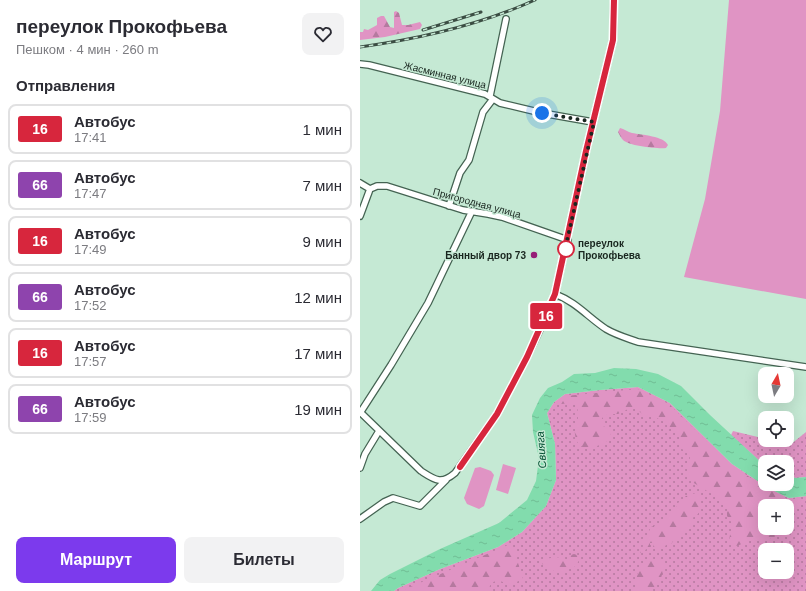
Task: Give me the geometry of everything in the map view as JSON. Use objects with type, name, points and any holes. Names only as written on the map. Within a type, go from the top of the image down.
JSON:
[{"type":"street","points":[[360,519],[384,502],[393,498],[420,506],[455,473],[497,414],[527,357],[555,294],[613,40],[614,0]]},
{"type":"street","points":[[449,206],[460,173],[470,160],[483,112],[492,98],[506,19]]},
{"type":"street","name":"Жасминная улица","points":[[360,64],[369,65],[492,98],[500,103],[542,113],[594,122]]},
{"type":"street","points":[[360,182],[370,189],[360,216]]},
{"type":"street","name":"Пригородная улица","points":[[370,189],[377,186],[388,186],[463,210],[502,217],[545,231],[557,238],[568,240]]},
{"type":"street","points":[[446,480],[436,479],[421,471],[360,413],[428,303],[472,211]]},
{"type":"street","points":[[555,294],[568,299],[606,329],[622,337],[638,342],[806,367]]},
{"type":"street","points":[[360,468],[365,454],[379,431]]},
{"type":"green space","points":[[729,0],[806,0],[806,299],[684,277],[705,199],[720,111]]},
{"type":"green space","points":[[396,11],[399,13],[402,25],[420,22],[422,25],[420,29],[385,37],[360,40],[360,32],[363,32],[364,29],[368,30],[377,25],[377,18],[381,16],[384,16],[390,27],[394,28],[394,12]]},
{"type":"green space","points":[[620,128],[632,133],[657,138],[666,142],[668,145],[666,148],[662,148],[644,147],[631,144],[623,140],[618,132]]},
{"type":"green space","points":[[638,387],[670,403],[732,464],[758,481],[758,491],[774,491],[789,498],[806,496],[806,591],[394,591],[440,569],[498,547],[522,532],[546,506],[556,480],[555,444],[547,413],[554,402],[565,394]]},
{"type":"green space","points":[[638,389],[669,404],[730,464],[758,483],[758,491],[772,491],[787,499],[758,499],[758,535],[778,535],[768,540],[748,541],[737,546],[730,542],[732,525],[727,516],[727,506],[717,497],[689,480],[687,473],[690,458],[689,453],[682,449],[679,437],[666,423],[657,418],[644,415],[636,409],[628,409],[618,414],[608,414],[602,418],[602,421],[603,425],[611,433],[610,439],[600,445],[589,448],[580,445],[577,441],[575,432],[578,421],[577,405],[572,403],[561,404],[559,400],[565,396]]},
{"type":"green space","points":[[733,431],[758,437],[758,447],[794,447],[794,442],[806,432],[806,477],[794,478],[794,455],[758,455],[758,460],[731,435]]},
{"type":"green space","points":[[503,464],[516,468],[508,494],[496,490]]},
{"type":"green space","points":[[480,467],[491,471],[494,475],[484,506],[479,509],[467,504],[464,498],[475,468]]},
{"type":"green space","points":[[696,493],[700,498],[698,514],[691,519],[692,524],[671,544],[667,544],[662,549],[653,548],[654,543],[650,543],[650,547],[640,553],[643,546],[641,540],[647,536],[651,527],[662,523],[669,512],[675,509],[678,503],[686,496]]},
{"type":"green space","points":[[800,499],[799,505],[794,507],[794,500]]},
{"type":"green space","points":[[508,545],[514,550],[523,579],[510,585],[498,580],[491,583],[488,591],[401,591]]},
{"type":"green space","points":[[571,555],[577,555],[579,560],[576,566],[561,573],[551,570],[542,564],[548,559],[562,557],[568,561]]},
{"type":"green space","points":[[658,559],[663,563],[663,567],[662,575],[656,586],[648,591],[635,591],[638,573],[641,566],[645,563]]},
{"type":"water","name":"Свияга","points":[[614,368],[636,369],[658,374],[681,386],[758,460],[758,481],[732,464],[670,403],[638,387],[565,394],[554,402],[547,413],[555,444],[556,480],[546,506],[522,532],[498,547],[440,569],[394,591],[371,591],[380,580],[390,574],[440,549],[499,523],[527,500],[536,481],[539,458],[533,432],[532,415],[540,398],[548,388],[562,382],[574,374],[595,373]]},
{"type":"water","name":"Свияга","points":[[806,477],[806,496],[789,498],[774,491],[794,491],[794,478]]},
{"type":"railway","points":[[360,47],[404,40],[449,30],[493,17],[535,0]]},
{"type":"railway","points":[[423,30],[481,12]]},
{"type":"bus line","name":"16","points":[[460,467],[497,414],[527,357],[555,294],[568,240],[586,151],[613,40],[614,0]]},
{"type":"place","name":"переулок Прокофьева","points":[[566,249]]},
{"type":"place","name":"Банный двор 73","points":[[534,255]]},
{"type":"route","points":[[542,113],[561,115],[594,122],[586,151],[564,254],[566,249]]}]
